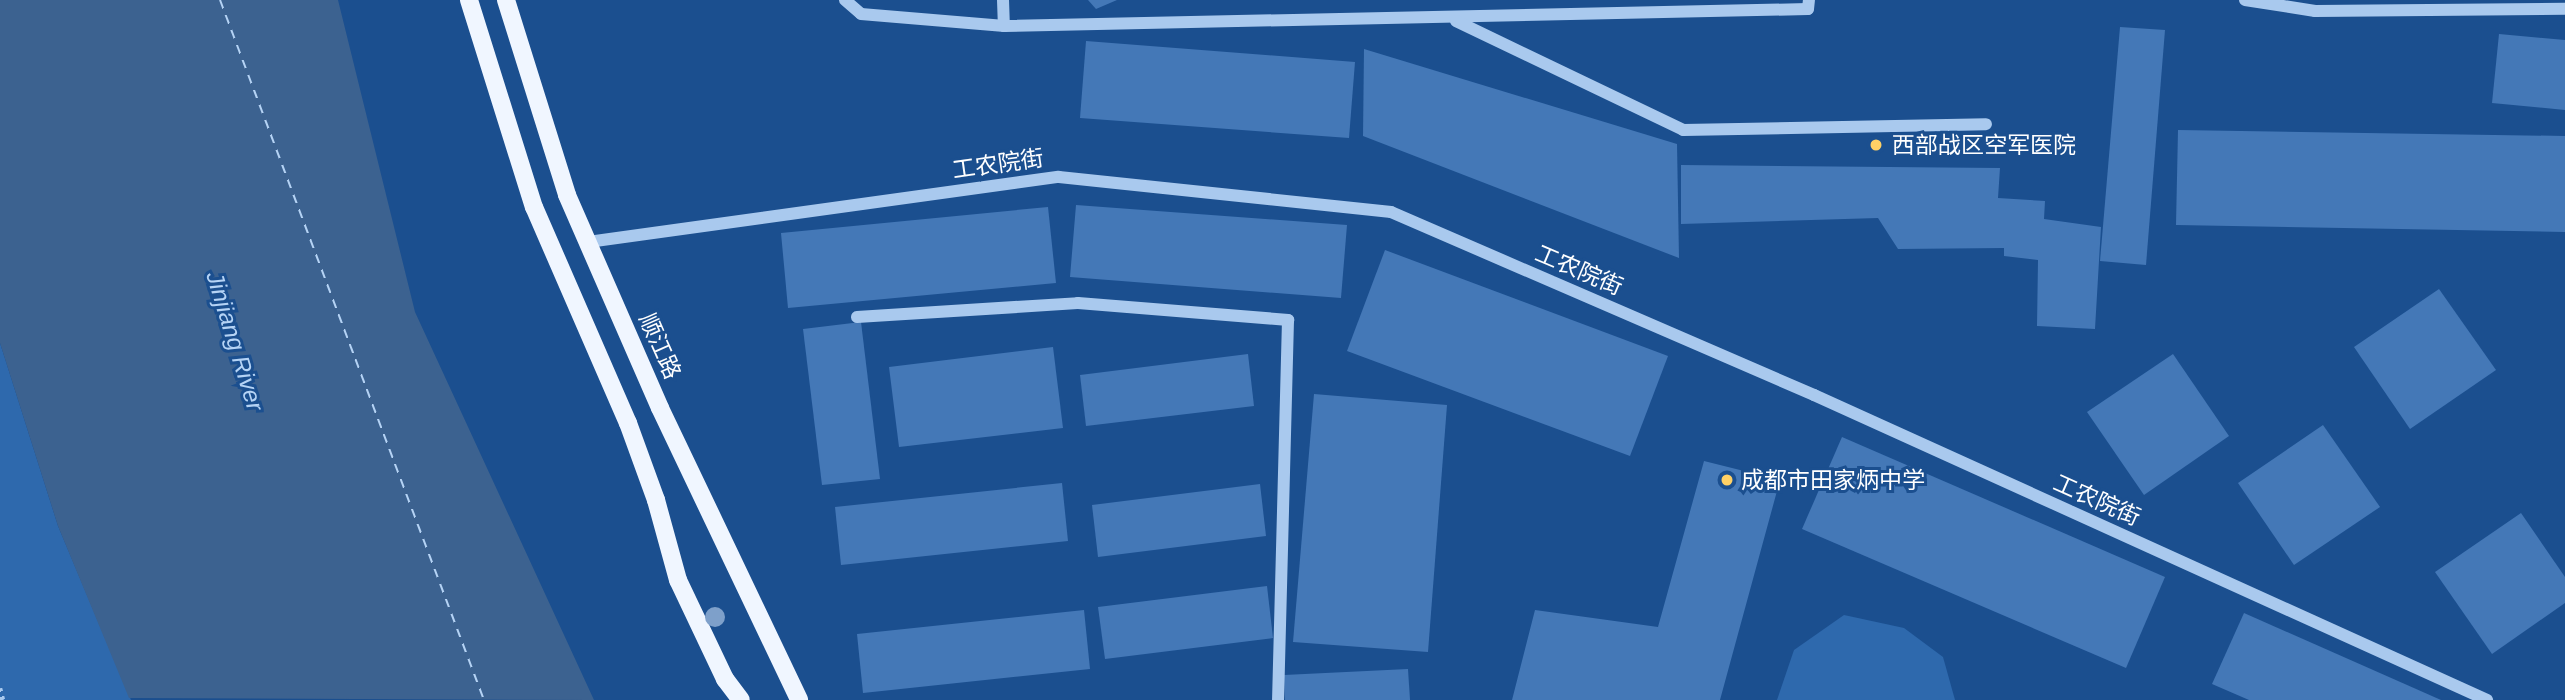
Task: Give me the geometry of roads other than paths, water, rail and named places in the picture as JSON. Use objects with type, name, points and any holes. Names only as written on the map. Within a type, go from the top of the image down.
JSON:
[{"type":"main road","points":[[469,0],[534,207],[628,423],[656,500],[678,580],[725,679],[741,700]]},
{"type":"main road","name":"顺江路","points":[[506,0],[567,195],[660,408],[799,700]]},
{"type":"street","points":[[845,0],[861,14],[1004,26],[1452,20],[1808,9],[1809,0]]},
{"type":"street","points":[[1003,0],[1004,26]]},
{"type":"street","points":[[2245,0],[2315,11],[2565,9]]},
{"type":"street","points":[[1452,20],[1683,130],[1986,124]]},
{"type":"street","name":"工农院街","points":[[588,242],[1059,177],[1391,212],[1814,395],[2487,700]]},
{"type":"street","points":[[857,317],[1078,303],[1288,320],[1278,700]]},
{"type":"water","name":"Jinjiang River","points":[[0,0],[338,0],[415,312],[594,700],[129,698],[58,526],[0,343]]},
{"type":"place","name":"西部战区空军医院","points":[[1876,145]]},
{"type":"place","name":"成都市田家炳中学","points":[[1727,480]]}]
